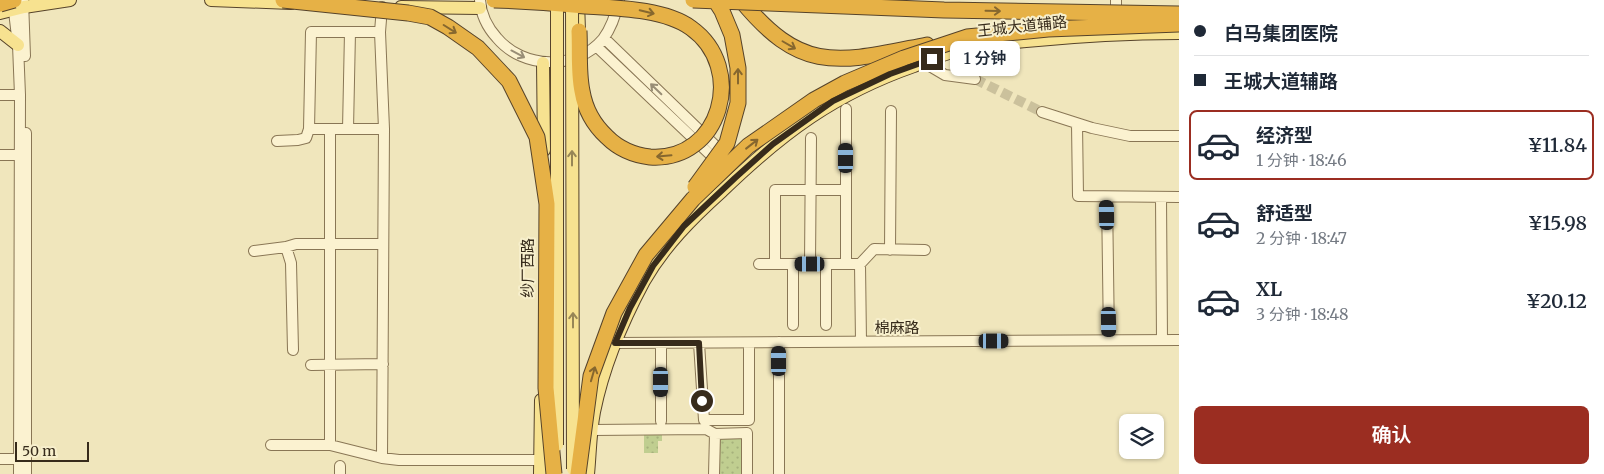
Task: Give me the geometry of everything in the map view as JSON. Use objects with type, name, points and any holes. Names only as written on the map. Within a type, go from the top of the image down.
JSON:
[{"type":"highway","points":[[283,0],[408,13],[430,18],[448,27],[478,48],[509,81],[537,137],[547,204],[546,388],[556,474]]},
{"type":"highway","points":[[494,0],[532,1],[636,10],[664,17],[691,28],[706,42],[715,55],[721,72],[722,99],[714,121],[700,139],[680,153],[669,156],[657,157],[631,153],[613,144],[596,126],[587,108],[582,90],[579,31]]},
{"type":"highway","points":[[693,0],[944,10],[1179,14]]},
{"type":"highway","points":[[578,474],[591,376],[614,313],[646,255],[727,142],[738,103],[738,68],[732,35],[722,11],[714,0]]},
{"type":"highway","points":[[741,0],[758,21],[787,45],[801,52],[821,58],[841,60],[967,38],[1048,29],[1179,25]]},
{"type":"highway","points":[[646,255],[693,199],[748,146],[814,100],[845,83],[904,58],[967,38]]},
{"type":"main road","points":[[0,13],[15,3],[70,0]]},
{"type":"main road","points":[[211,0],[382,7],[480,4]]},
{"type":"main road","points":[[550,0],[557,165]]},
{"type":"main road","points":[[556,474],[557,0]]},
{"type":"main road","points":[[572,0],[573,474]]},
{"type":"main road","points":[[578,0],[579,31]]},
{"type":"main road","points":[[0,31],[18,45]]},
{"type":"main road","name":"王城大道辅路","points":[[738,175],[773,144],[833,101],[872,82],[955,51],[987,45],[1059,38],[1179,33]]},
{"type":"main road","name":"纱厂西路","points":[[540,474],[544,63]]},
{"type":"main road","points":[[588,474],[594,412],[615,343],[630,308],[653,266],[684,226],[738,175]]},
{"type":"street","points":[[480,4],[489,29],[503,46],[522,57],[544,63],[562,62],[580,56],[596,46],[604,38],[616,17],[619,0]]},
{"type":"street","points":[[1116,0],[1116,35],[1160,26],[1179,25]]},
{"type":"street","points":[[15,3],[20,95],[19,474]]},
{"type":"street","points":[[15,3],[26,95],[26,474]]},
{"type":"street","points":[[382,7],[380,32],[384,130],[382,458]]},
{"type":"street","points":[[277,141],[306,138],[309,130],[311,32],[380,32]]},
{"type":"street","points":[[348,130],[350,32]]},
{"type":"street","points":[[604,38],[738,175]]},
{"type":"street","points":[[596,46],[738,175]]},
{"type":"street","points":[[923,62],[945,75],[975,80]]},
{"type":"street","points":[[0,95],[20,95]]},
{"type":"street","points":[[846,109],[846,264]]},
{"type":"street","points":[[890,250],[891,111]]},
{"type":"street","points":[[1042,112],[1077,124],[1130,136],[1179,136]]},
{"type":"street","points":[[1077,124],[1078,196],[1179,197]]},
{"type":"street","points":[[309,130],[384,130]]},
{"type":"street","points":[[330,130],[330,444]]},
{"type":"street","points":[[810,264],[811,138]]},
{"type":"street","points":[[0,155],[19,155]]},
{"type":"street","points":[[775,264],[775,190],[846,190]]},
{"type":"street","points":[[1107,197],[1109,340]]},
{"type":"street","points":[[1161,197],[1162,340]]},
{"type":"street","points":[[254,251],[296,244],[383,244]]},
{"type":"street","points":[[286,247],[292,263],[294,350]]},
{"type":"street","points":[[861,342],[860,264],[874,249],[925,250]]},
{"type":"street","points":[[759,264],[860,264]]},
{"type":"street","points":[[793,264],[794,325]]},
{"type":"street","points":[[826,264],[826,325]]},
{"type":"street","name":"棉麻路","points":[[615,343],[1179,340]]},
{"type":"street","points":[[778,474],[779,342]]},
{"type":"street","points":[[661,421],[662,343]]},
{"type":"street","points":[[699,343],[704,420],[750,420],[749,343]]},
{"type":"street","points":[[311,365],[382,364]]},
{"type":"street","points":[[592,430],[706,429],[715,434],[747,433],[747,474]]},
{"type":"street","points":[[714,474],[715,434]]},
{"type":"street","points":[[271,444],[330,444],[382,458],[399,460],[540,460]]},
{"type":"street","points":[[0,459],[18,459]]},
{"type":"green space","points":[[644,433],[662,433],[662,441],[658,441],[658,453],[644,453]]},
{"type":"green space","points":[[718,436],[744,436],[744,474],[719,474]]},
{"type":"tunnel","points":[[975,79],[1042,112]]},
{"type":"route","points":[[702,401],[699,343],[615,343],[630,308],[653,266],[684,226],[773,144],[833,101],[890,74],[932,59]]}]
